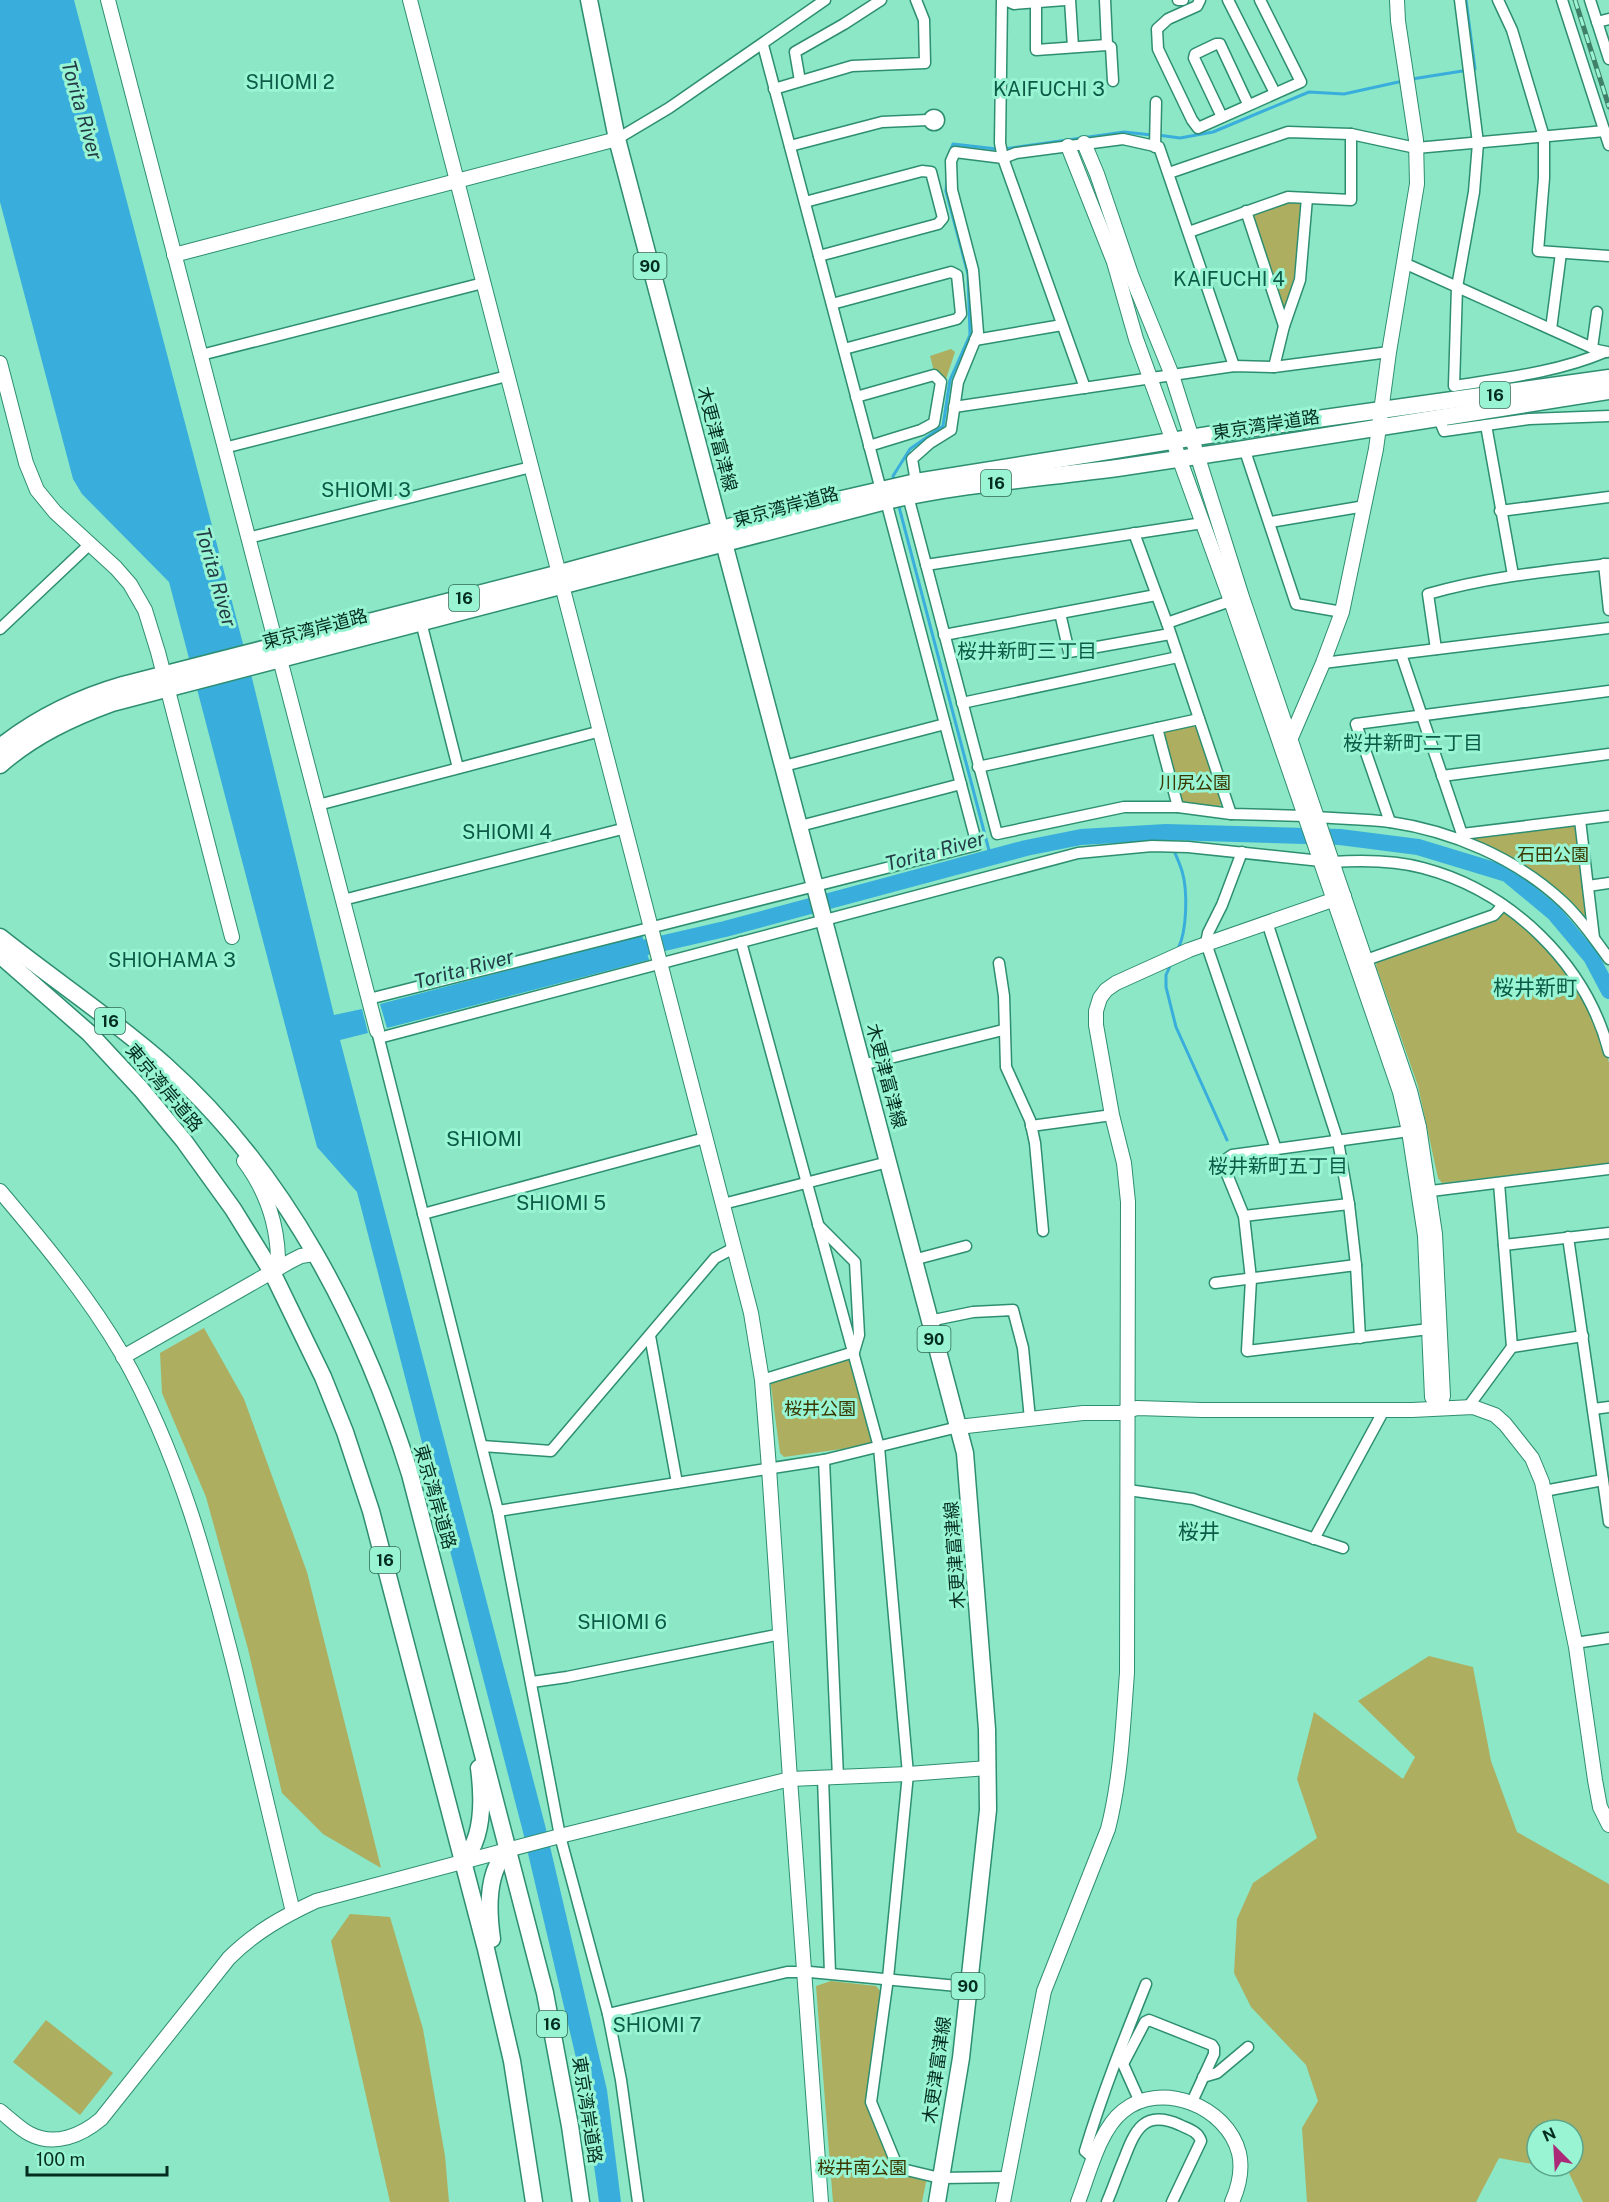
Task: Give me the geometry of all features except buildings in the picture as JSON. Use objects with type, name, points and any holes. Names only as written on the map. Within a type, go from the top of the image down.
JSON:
[{"type":"main road","name":"木更津富津線","points":[[590,0],[617,139],[816,885]]},
{"type":"main road","name":"東京湾岸道路","points":[[0,747],[27,727],[69,704],[110,689],[165,681],[884,495],[1192,438],[1609,378]]},
{"type":"main road","name":"東京湾岸道路","points":[[912,489],[1197,456],[1609,391]]},
{"type":"main road","name":"東京湾岸道路","points":[[278,652],[421,622],[561,579]]},
{"type":"main road","name":"東京湾岸道路","points":[[0,765],[36,738],[73,718],[165,681]]},
{"type":"main road","name":"90","points":[[816,885],[825,919]]},
{"type":"main road","name":"木更津富津線","points":[[825,919],[965,1453],[969,1479],[987,1729],[988,1810],[961,2058],[937,2202]]},
{"type":"main road","name":"東京湾岸道路","points":[[0,937],[143,1047],[179,1079],[248,1154],[314,1254],[364,1353],[397,1437],[422,1519],[509,1849],[548,2005],[581,2202]]},
{"type":"main road","name":"東京湾岸道路","points":[[0,955],[80,1023],[164,1116],[217,1186],[272,1272],[323,1377],[364,1486],[463,1861],[504,2026],[525,2135],[534,2202]]},
{"type":"main road","points":[[463,1861],[471,1852],[475,1842],[481,1800],[480,1773],[465,1681]]},
{"type":"main road","points":[[504,2026],[489,1916],[495,1870],[502,1856],[509,1849]]},
{"type":"street","points":[[108,0],[378,1034],[498,1511],[560,1836],[608,2014],[621,2080],[638,2202]]},
{"type":"street","points":[[410,0],[751,1313],[762,1380],[770,1468],[789,1779],[821,2202]]},
{"type":"street","points":[[174,255],[617,139],[669,108],[825,0]]},
{"type":"street","points":[[800,81],[795,52],[881,0]]},
{"type":"street","points":[[774,89],[852,66],[926,63],[924,20],[916,0]]},
{"type":"street","points":[[1065,0],[1014,4],[1003,0],[1000,143],[1003,158],[1085,388]]},
{"type":"street","points":[[1070,0],[1073,48]]},
{"type":"street","points":[[1105,0],[1107,45]]},
{"type":"street","points":[[1200,0],[1197,6],[1168,20],[1157,29],[1158,49],[1191,120],[1198,128],[1301,82],[1260,0]]},
{"type":"street","points":[[1228,0],[1275,93]]},
{"type":"street","points":[[1286,742],[1323,663],[1342,612],[1379,428],[1389,352],[1417,184],[1416,148],[1397,0]]},
{"type":"street","points":[[1460,0],[1478,143],[1458,287],[1454,386],[1514,377],[1585,360],[1607,351]]},
{"type":"street","points":[[1498,0],[1512,30],[1544,137],[1544,178],[1538,251],[1609,256]]},
{"type":"street","points":[[1562,0],[1609,145]]},
{"type":"street","points":[[1590,0],[1609,59]]},
{"type":"street","points":[[1036,2],[1036,50],[1107,45],[1111,47],[1113,57],[1113,81]]},
{"type":"street","points":[[1597,22],[1609,19]]},
{"type":"street","points":[[1222,117],[1194,58],[1195,54],[1220,44],[1248,104]]},
{"type":"street","points":[[369,1002],[651,927],[977,845],[763,45]]},
{"type":"street","points":[[1155,147],[1156,102]]},
{"type":"street","points":[[790,146],[882,122],[928,120]]},
{"type":"street","points":[[1168,173],[1288,132],[1351,134],[1416,148],[1605,131]]},
{"type":"street","points":[[1189,232],[1288,196],[1351,200],[1351,134]]},
{"type":"street","points":[[997,834],[926,565],[912,489],[912,459],[930,443],[951,430],[958,382],[978,333],[973,270],[952,190],[951,161],[955,152],[1003,158],[1016,153],[1123,139],[1159,147],[1234,366]]},
{"type":"street","points":[[1084,143],[1132,277],[1172,375],[1237,599],[1339,897],[1409,1131],[1435,1234],[1443,1396],[1439,1408]]},
{"type":"street","points":[[1068,146],[1114,262],[1136,339],[1203,523],[1237,599]]},
{"type":"street","points":[[805,202],[922,171],[931,172],[943,218],[938,224],[819,256]]},
{"type":"street","points":[[1274,367],[1284,326],[1300,280],[1307,198]]},
{"type":"street","points":[[1246,211],[1284,326]]},
{"type":"street","points":[[1551,329],[1561,253]]},
{"type":"street","points":[[1404,263],[1592,348],[1607,351]]},
{"type":"street","points":[[832,304],[951,272],[957,275],[961,314],[957,319],[844,349]]},
{"type":"street","points":[[201,355],[483,283]]},
{"type":"street","points":[[1592,348],[1597,312]]},
{"type":"street","points":[[975,340],[1062,325]]},
{"type":"street","points":[[954,407],[1234,366],[1274,367],[1389,352]]},
{"type":"street","points":[[0,363],[26,463],[37,490],[55,512],[116,568],[140,600],[148,619],[232,937]]},
{"type":"street","points":[[856,396],[934,375],[941,382],[934,423],[921,430],[869,446]]},
{"type":"street","points":[[224,448],[507,376]]},
{"type":"street","points":[[1439,419],[1444,431],[1528,419],[1609,416]]},
{"type":"street","points":[[1486,425],[1513,575]]},
{"type":"street","points":[[1244,448],[1296,604],[1342,612]]},
{"type":"street","points":[[248,538],[531,467]]},
{"type":"street","points":[[1500,512],[1609,497]]},
{"type":"street","points":[[1270,522],[1365,506]]},
{"type":"street","points":[[926,565],[1203,523]]},
{"type":"street","points":[[1134,533],[1167,623],[1231,814]]},
{"type":"street","points":[[1,626],[90,544]]},
{"type":"street","points":[[1436,649],[1428,594],[1454,586],[1513,575],[1607,564],[1609,610]]},
{"type":"street","points":[[944,635],[1156,595]]},
{"type":"street","points":[[1167,623],[1237,599]]},
{"type":"street","points":[[1060,613],[1070,652],[1170,634]]},
{"type":"street","points":[[421,622],[458,768]]},
{"type":"street","points":[[1323,663],[1609,628]]},
{"type":"street","points":[[1401,654],[1463,837]]},
{"type":"street","points":[[962,703],[1178,657]]},
{"type":"street","points":[[1390,822],[1356,724],[1609,691]]},
{"type":"street","points":[[978,767],[1199,719]]},
{"type":"street","points":[[784,766],[945,724]]},
{"type":"street","points":[[1157,728],[1178,807]]},
{"type":"street","points":[[318,805],[601,731]]},
{"type":"street","points":[[1442,776],[1609,754]]},
{"type":"street","points":[[800,826],[962,784]]},
{"type":"street","points":[[976,840],[1124,807],[1178,807],[1231,814],[1390,822],[1463,837],[1516,867],[1563,902],[1607,952]]},
{"type":"street","points":[[1463,837],[1609,816]]},
{"type":"street","points":[[1580,820],[1594,938]]},
{"type":"street","points":[[343,900],[626,828]]},
{"type":"street","points":[[378,1034],[660,963],[1078,853],[1152,846],[1242,852],[1327,862],[1354,860],[1389,862],[1422,867],[1462,882],[1486,893],[1541,936],[1580,985],[1609,1052]]},
{"type":"street","points":[[1242,852],[1222,905],[1208,933],[1206,944],[1276,1149]]},
{"type":"street","points":[[1588,886],[1609,883]]},
{"type":"street","points":[[1003,2202],[1044,1991],[1108,1829],[1120,1766],[1127,1673],[1128,1202],[1125,1163],[1112,1115],[1096,1025],[1096,1011],[1100,998],[1116,983],[1206,944],[1339,897]]},
{"type":"street","points":[[1339,897],[1366,960],[1410,1091],[1419,1126],[1425,1192],[1432,1397],[1439,1408]]},
{"type":"street","points":[[1366,960],[1494,915],[1503,905]]},
{"type":"street","points":[[1267,922],[1338,1141],[1349,1204],[1356,1265],[1360,1338]]},
{"type":"street","points":[[741,942],[879,1447],[908,1774],[888,1978],[871,2102],[898,2168],[940,2178],[1008,2177]]},
{"type":"street","points":[[999,963],[1004,996],[1003,1030],[1006,1067],[1031,1126],[1035,1143],[1043,1232]]},
{"type":"street","points":[[862,1065],[1003,1030]]},
{"type":"street","points":[[212,1113],[254,1176],[267,1203],[275,1229],[278,1252],[278,1263],[272,1272]]},
{"type":"street","points":[[1031,1126],[1112,1115]]},
{"type":"street","points":[[1409,1131],[1232,1155],[1222,1162],[1244,1216],[1251,1279],[1247,1351],[1429,1329]]},
{"type":"street","points":[[423,1214],[705,1138]]},
{"type":"street","points":[[723,1204],[888,1162]]},
{"type":"street","points":[[1425,1192],[1609,1169]]},
{"type":"street","points":[[1468,1407],[1512,1347],[1499,1183]]},
{"type":"street","points":[[0,1191],[68,1274],[123,1357],[177,1471],[212,1576],[293,1912]]},
{"type":"street","points":[[1244,1216],[1349,1204]]},
{"type":"street","points":[[817,1224],[855,1262],[859,1335],[854,1352]]},
{"type":"street","points":[[1504,1245],[1609,1233]]},
{"type":"street","points":[[1568,1237],[1609,1522]]},
{"type":"street","points":[[913,1260],[966,1246]]},
{"type":"street","points":[[482,1446],[551,1451],[715,1258],[734,1248]]},
{"type":"street","points":[[123,1357],[301,1256],[314,1254]]},
{"type":"street","points":[[1215,1283],[1356,1265]]},
{"type":"street","points":[[929,1322],[973,1312],[1013,1310],[1023,1348],[1030,1419]]},
{"type":"street","points":[[650,1336],[677,1483]]},
{"type":"street","points":[[1512,1347],[1583,1336]]},
{"type":"street","points":[[762,1380],[854,1352]]},
{"type":"street","points":[[498,1511],[824,1460],[958,1427],[1083,1413],[1120,1413],[1137,1408],[1384,1410],[1473,1407],[1495,1415],[1505,1424],[1532,1458],[1537,1468],[1544,1491],[1575,1643],[1600,1807],[1609,1825]]},
{"type":"street","points":[[1593,1409],[1609,1407]]},
{"type":"street","points":[[1314,1539],[1384,1410]]},
{"type":"street","points":[[824,1460],[838,1777]]},
{"type":"street","points":[[1544,1491],[1603,1480]]},
{"type":"street","points":[[1128,1490],[1192,1499],[1343,1548]]},
{"type":"street","points":[[532,1682],[781,1634]]},
{"type":"street","points":[[1575,1643],[1609,1638]]},
{"type":"street","points":[[0,2111],[30,2134],[46,2139],[70,2137],[91,2127],[101,2119],[229,1958],[248,1939],[316,1901],[509,1849],[789,1779],[988,1768]]},
{"type":"street","points":[[823,1778],[830,1973]]},
{"type":"street","points":[[608,2014],[787,1972],[830,1973],[968,1987]]},
{"type":"street","points":[[1094,2159],[1085,2151],[1114,2064],[1146,1984]]},
{"type":"street","points":[[1140,2102],[1123,2064],[1145,2022],[1149,2020],[1212,2045],[1214,2048],[1214,2054],[1191,2103]]},
{"type":"street","points":[[1203,2077],[1217,2073],[1248,2047]]},
{"type":"street","points":[[1078,2202],[1108,2128],[1123,2111],[1140,2102],[1157,2098],[1175,2098],[1191,2103],[1218,2117],[1239,2152],[1239,2187],[1232,2202]]},
{"type":"street","points":[[1107,2202],[1133,2134],[1147,2122],[1163,2120],[1171,2121],[1197,2133],[1201,2141],[1172,2202]]},
{"type":"green space","points":[[1287,200],[1300,201],[1303,205],[1296,281],[1284,310],[1253,217],[1254,213]]},
{"type":"green space","points":[[951,349],[955,352],[946,379],[934,371],[930,356]]},
{"type":"green space","name":"川尻公園","points":[[1195,724],[1222,802],[1220,806],[1183,803],[1180,800],[1162,734],[1164,730]]},
{"type":"green space","name":"石田公園","points":[[1575,826],[1590,925],[1553,888],[1514,859],[1468,837]]},
{"type":"green space","points":[[1505,913],[1540,939],[1579,988],[1603,1040],[1609,1063],[1609,1164],[1442,1183],[1438,1178],[1418,1086],[1376,966],[1377,961]]},
{"type":"green space","points":[[204,1328],[244,1399],[307,1572],[381,1868],[323,1834],[282,1793],[248,1649],[206,1497],[162,1393],[160,1353]]},
{"type":"green space","name":"桜井公園","points":[[849,1355],[873,1442],[856,1447],[784,1457],[780,1453],[770,1379]]},
{"type":"green space","points":[[1429,1656],[1473,1667],[1491,1761],[1517,1832],[1609,1884],[1609,2202],[1583,2202],[1571,2178],[1585,2178],[1585,2118],[1525,2118],[1525,2163],[1499,2158],[1476,2202],[1307,2202],[1302,2128],[1318,2101],[1306,2065],[1251,2007],[1234,1973],[1237,1919],[1253,1883],[1317,1838],[1297,1779],[1314,1712],[1403,1779],[1415,1757],[1358,1701]]},
{"type":"green space","points":[[350,1914],[390,1917],[423,2029],[445,2156],[449,2202],[390,2202],[331,1941]]},
{"type":"green space","name":"桜井南公園","points":[[831,1981],[876,1986],[881,1992],[868,2102],[897,2170],[927,2177],[922,2202],[833,2202],[816,1986]]},
{"type":"green space","points":[[46,2020],[113,2073],[80,2115],[13,2062]]},
{"type":"water","points":[[0,0],[74,0],[252,678],[334,1015],[362,1009],[368,1033],[340,1040],[545,1825],[607,2090],[621,2202],[599,2202],[584,2092],[523,1832],[357,1192],[317,1147],[169,582],[82,494],[73,479],[0,202]]},
{"type":"water","points":[[642,935],[649,960],[387,1028],[380,1004]]},
{"type":"waterway","points":[[1412,79],[1475,69],[1466,0]]},
{"type":"waterway","points":[[1158,135],[1180,138],[1213,132],[1309,92],[1344,94],[1403,81]]},
{"type":"waterway","points":[[1004,149],[1124,132],[1152,135]]},
{"type":"waterway","points":[[951,149],[953,144],[997,149]]},
{"type":"waterway","points":[[894,481],[893,476],[910,449],[943,426],[950,380],[970,335],[968,274],[946,191],[947,179]]},
{"type":"waterway","points":[[898,503],[991,858]]},
{"type":"waterway","points":[[1166,832],[1184,879],[1186,911],[1178,949]]},
{"type":"waterway","name":"Torita River","points":[[625,952],[725,929],[1026,848],[1081,837],[1166,832],[1340,837],[1418,847],[1507,874],[1554,913],[1591,957],[1609,991]]},
{"type":"waterway","points":[[1171,964],[1166,975],[1166,987],[1176,1027],[1227,1140]]},
{"type":"railway","points":[[1575,0],[1609,107]]},
{"type":"district","name":"SHIOMI 2","points":[[290,82]]},
{"type":"district","name":"KAIFUCHI 3","points":[[1049,89]]},
{"type":"district","name":"KAIFUCHI 4","points":[[1229,279]]},
{"type":"district","name":"SHIOMI 3","points":[[366,490]]},
{"type":"district","name":"桜井新町三丁目","points":[[1027,651]]},
{"type":"district","name":"桜井新町二丁目","points":[[1413,743]]},
{"type":"district","name":"SHIOMI 4","points":[[507,832]]},
{"type":"district","name":"SHIOHAMA 3","points":[[172,960]]},
{"type":"district","name":"桜井新町","points":[[1535,988]]},
{"type":"district","name":"SHIOMI","points":[[484,1139]]},
{"type":"district","name":"桜井新町五丁目","points":[[1278,1166]]},
{"type":"district","name":"SHIOMI 5","points":[[561,1203]]},
{"type":"district","name":"桜井","points":[[1199,1532]]},
{"type":"district","name":"SHIOMI 6","points":[[622,1622]]},
{"type":"district","name":"SHIOMI 7","points":[[657,2025]]}]
